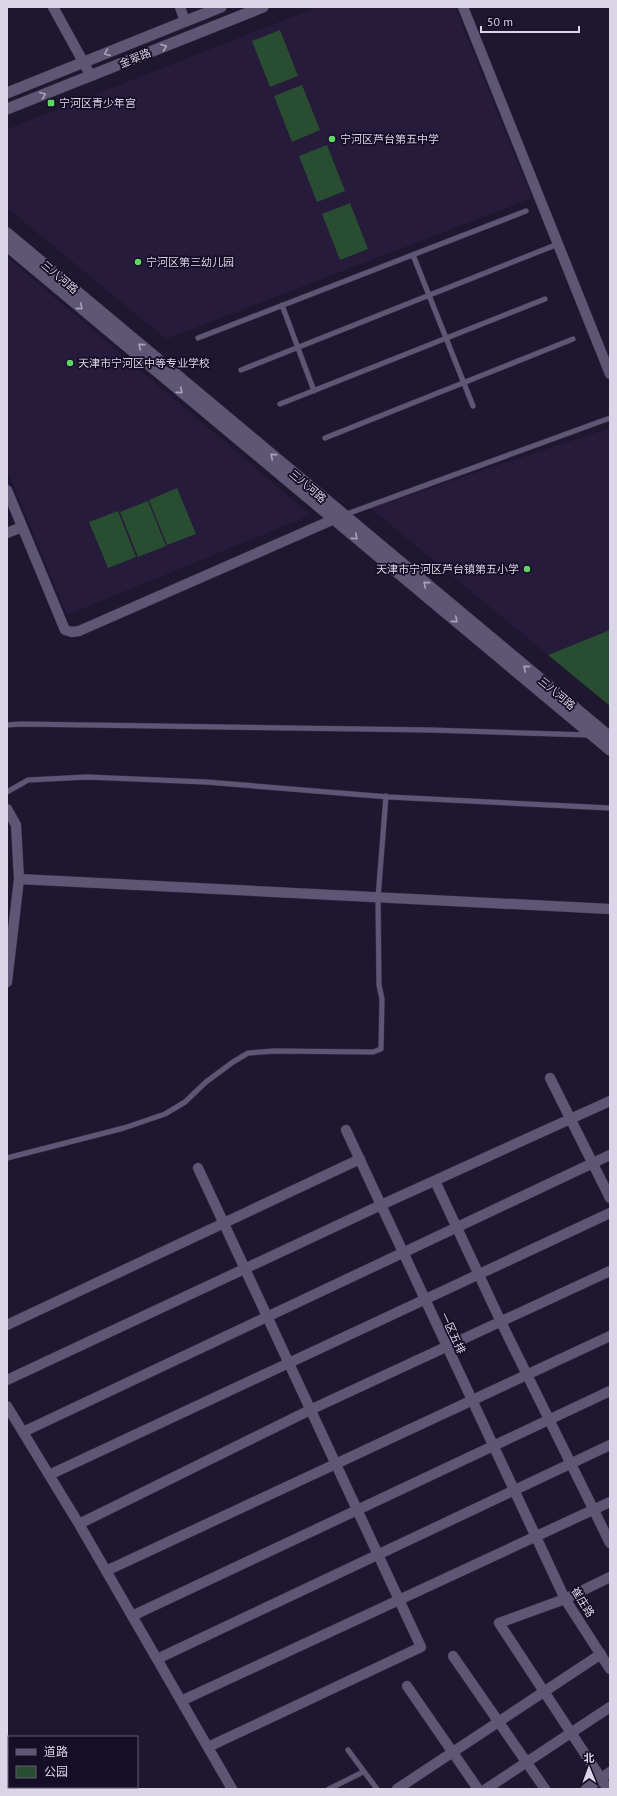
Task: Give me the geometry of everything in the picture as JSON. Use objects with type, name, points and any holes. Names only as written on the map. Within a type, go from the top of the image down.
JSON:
[{"type":"street","points":[[53,7],[85,62],[91,76]]},
{"type":"street","points":[[180,7],[185,21]]},
{"type":"street","name":"金翠路","points":[[7,93],[221,7]]},
{"type":"street","name":"金翠路","points":[[7,109],[263,7]]},
{"type":"street","points":[[463,7],[610,374]]},
{"type":"street","name":"三八河路","points":[[7,233],[338,517]]},
{"type":"street","name":"三八河路","points":[[7,246],[338,517],[597,732],[610,750]]},
{"type":"street","points":[[7,490],[65,630],[72,632],[79,631],[338,517]]},
{"type":"street","points":[[7,533],[22,527]]},
{"type":"street","name":"三八河路","points":[[597,732],[610,737]]},
{"type":"street","points":[[7,809],[16,825],[19,879],[7,982]]},
{"type":"street","points":[[19,879],[610,909]]},
{"type":"street","points":[[550,1078],[610,1198]]},
{"type":"street","points":[[7,1380],[381,1205],[435,1182],[610,1101]]},
{"type":"street","name":"一区五排","points":[[346,1130],[538,1541]]},
{"type":"street","points":[[23,1432],[610,1156]]},
{"type":"street","points":[[7,1325],[360,1159]]},
{"type":"street","points":[[198,1168],[312,1409],[421,1647],[208,1747]]},
{"type":"street","points":[[435,1182],[501,1322],[572,1463],[610,1543]]},
{"type":"street","points":[[49,1475],[610,1212]]},
{"type":"street","points":[[79,1524],[312,1409],[447,1348],[610,1271]]},
{"type":"street","points":[[106,1571],[610,1336]]},
{"type":"street","points":[[132,1616],[610,1391]]},
{"type":"street","points":[[7,1406],[79,1524],[232,1789]]},
{"type":"street","points":[[157,1659],[610,1445]]},
{"type":"street","points":[[181,1701],[400,1599],[538,1541],[594,1509],[610,1502]]},
{"type":"street","name":"崔庄路","points":[[538,1541],[565,1598],[610,1669]]},
{"type":"street","points":[[608,1789],[499,1623],[565,1598],[610,1578]]},
{"type":"street","points":[[398,1789],[601,1654]]},
{"type":"street","points":[[453,1656],[544,1789]]},
{"type":"street","points":[[407,1686],[478,1789]]},
{"type":"street","points":[[486,1789],[610,1707]]},
{"type":"street","points":[[586,1789],[610,1772]]},
{"type":"lane","points":[[198,338],[526,211]]},
{"type":"lane","points":[[241,370],[558,244]]},
{"type":"lane","points":[[413,256],[472,406]]},
{"type":"lane","points":[[280,404],[545,299]]},
{"type":"lane","points":[[282,306],[314,391]]},
{"type":"lane","points":[[325,438],[573,339]]},
{"type":"lane","points":[[338,517],[610,418]]},
{"type":"lane","points":[[7,725],[597,732]]},
{"type":"lane","points":[[7,792],[28,780],[87,777],[206,782],[386,796],[610,808]]},
{"type":"lane","points":[[7,1158],[124,1128],[165,1114],[185,1102],[206,1082],[248,1053],[274,1051],[373,1052],[381,1049],[382,999],[379,985],[378,898],[386,796]]},
{"type":"lane","points":[[348,1750],[377,1789]]},
{"type":"lane","points":[[329,1789],[363,1772]]},
{"type":"shaded area","name":"宁河区芦台第五中学","points":[[318,7],[455,7],[532,198],[166,339],[7,208],[7,129]]},
{"type":"shaded area","name":"天津市宁河区中等专业学校","points":[[7,257],[311,515],[67,615],[7,470]]},
{"type":"shaded area","name":"天津市宁河区芦台镇第五小学","points":[[610,428],[610,630],[548,655],[370,508]]},
{"type":"green space","points":[[280,30],[298,76],[270,87],[252,41]]},
{"type":"green space","points":[[302,85],[320,130],[292,142],[274,96]]},
{"type":"green space","points":[[327,145],[345,191],[317,202],[299,156]]},
{"type":"green space","points":[[350,203],[368,249],[340,260],[322,214]]},
{"type":"green space","points":[[177,488],[196,534],[167,545],[149,500]]},
{"type":"green space","points":[[148,501],[166,546],[138,557],[120,512]]},
{"type":"green space","points":[[118,511],[136,557],[108,568],[89,522]]},
{"type":"green space","points":[[610,630],[610,706],[548,655]]},
{"type":"place","name":"宁河区青少年宫","points":[[51,103]]},
{"type":"place","name":"宁河区芦台第五中学","points":[[332,139]]},
{"type":"place","name":"宁河区第三幼儿园","points":[[138,262]]},
{"type":"place","name":"天津市宁河区中等专业学校","points":[[70,363]]},
{"type":"place","name":"天津市宁河区芦台镇第五小学","points":[[527,569]]}]
